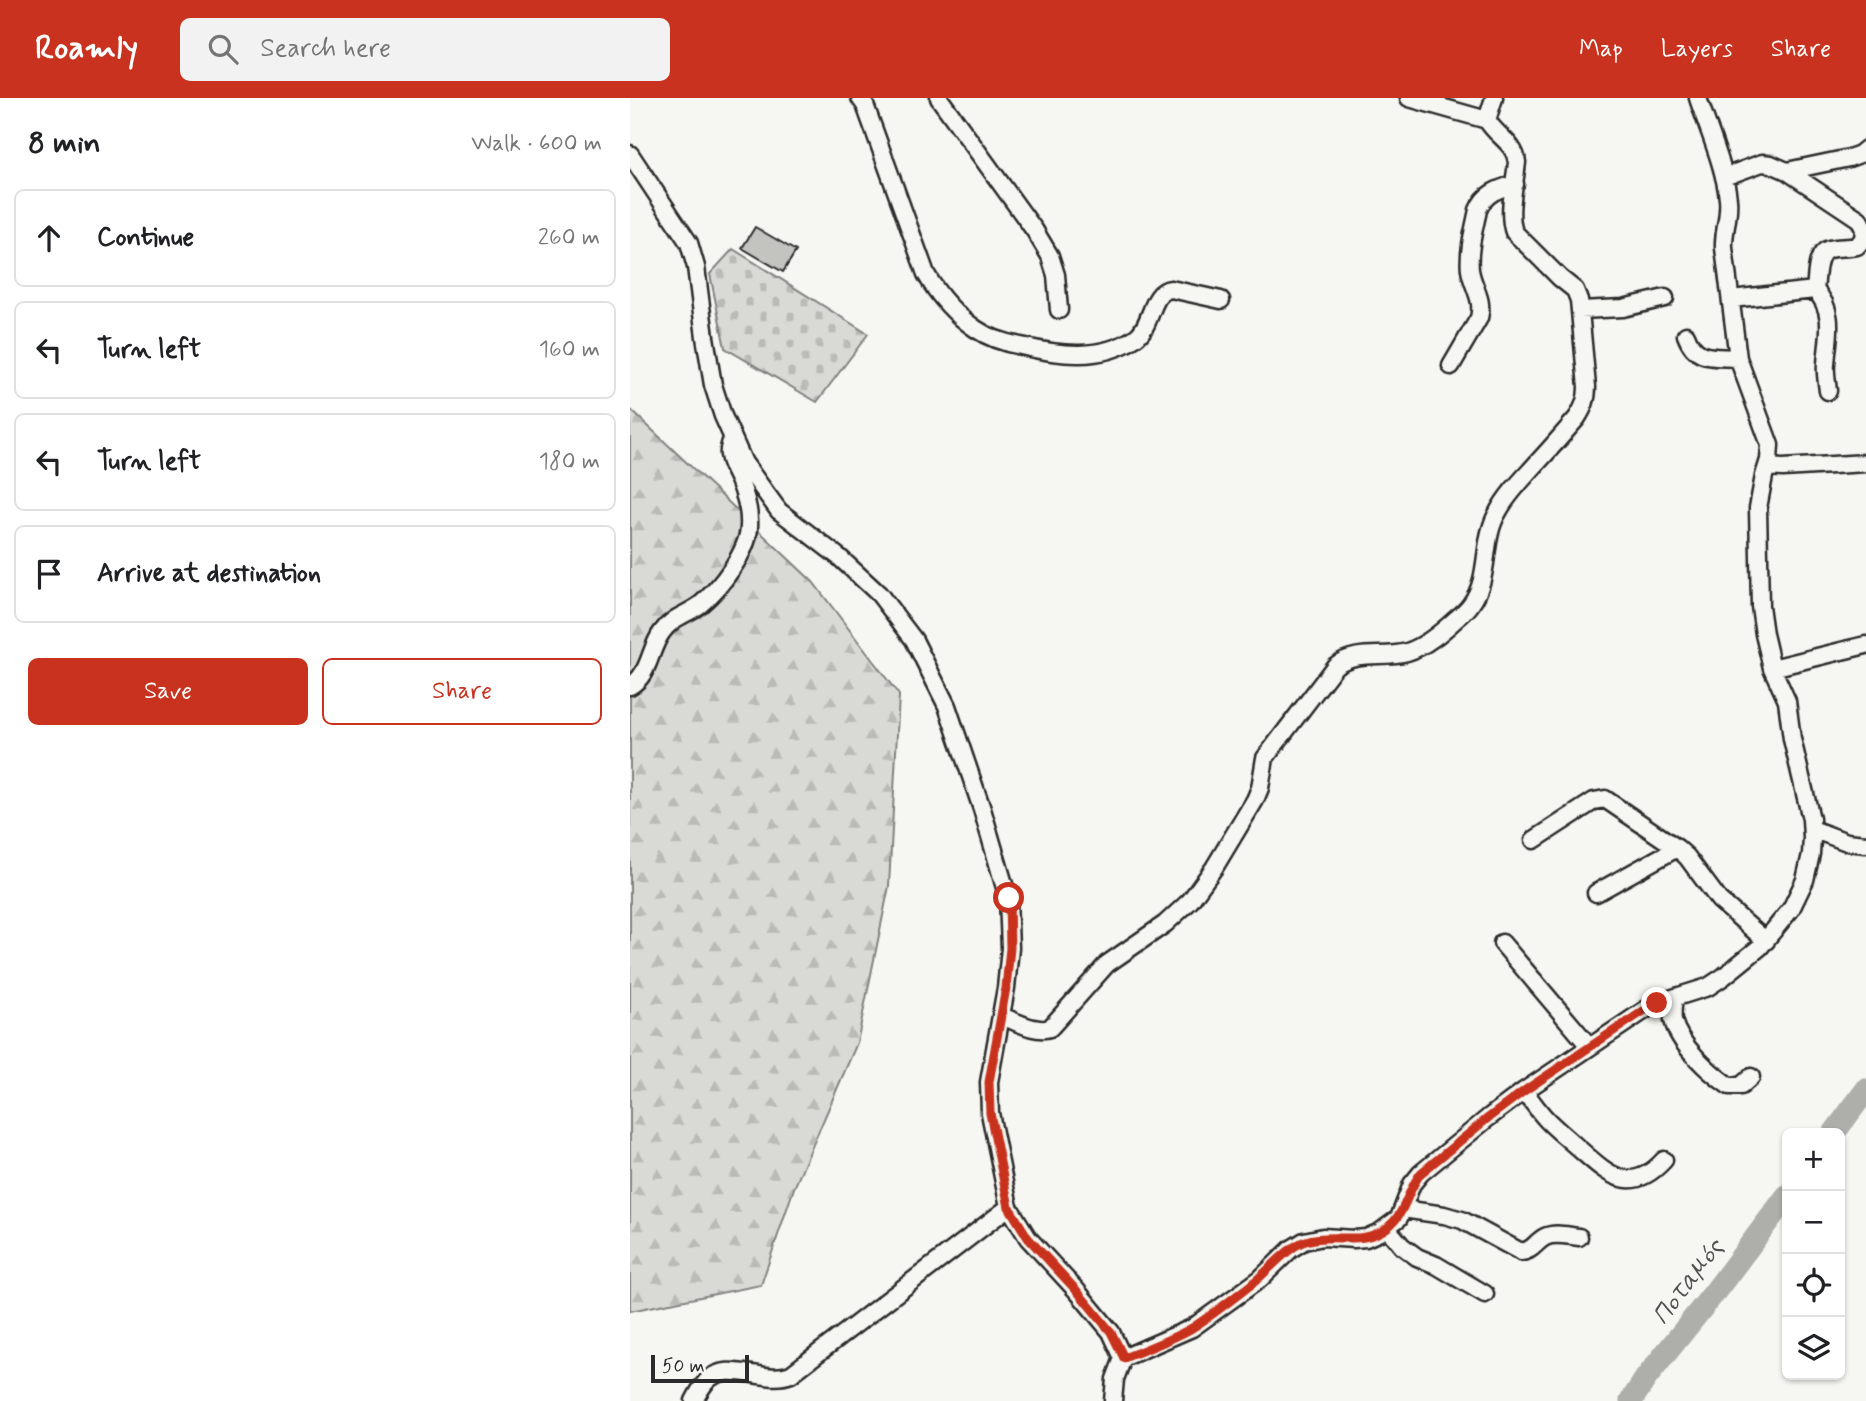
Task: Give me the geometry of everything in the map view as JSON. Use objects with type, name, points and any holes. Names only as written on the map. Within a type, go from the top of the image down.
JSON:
[{"type":"street","points":[[860,98],[926,274],[952,312],[978,331],[1003,342],[1049,353],[1098,353],[1124,345],[1141,333],[1157,296],[1163,290],[1171,289],[1221,300]]},
{"type":"street","points":[[939,98],[1035,231],[1056,275],[1059,310]]},
{"type":"street","points":[[1409,98],[1487,120]]},
{"type":"street","points":[[1001,1016],[1038,1030],[1050,1028],[1107,964],[1165,924],[1190,901],[1214,868],[1255,800],[1265,758],[1335,666],[1356,656],[1408,652],[1423,645],[1471,605],[1481,582],[1487,556],[1488,533],[1498,512],[1514,489],[1584,407],[1587,387],[1579,300],[1575,290],[1514,232],[1510,223],[1517,162],[1514,149],[1491,128],[1487,120],[1494,98]]},
{"type":"street","points":[[1113,1401],[1115,1378],[1124,1358],[1192,1328],[1260,1279],[1291,1249],[1304,1241],[1323,1237],[1366,1238],[1387,1228],[1399,1217],[1412,1184],[1421,1173],[1524,1091],[1657,1003],[1708,988],[1766,941],[1791,909],[1805,880],[1811,854],[1812,829],[1791,739],[1787,701],[1772,668],[1763,635],[1760,606],[1758,508],[1768,467],[1770,445],[1738,358],[1723,238],[1729,217],[1729,201],[1724,177],[1698,98]]},
{"type":"street","points":[[1787,171],[1849,158],[1866,149]]},
{"type":"street","points":[[630,155],[689,243],[696,267],[713,385],[723,416],[744,463],[779,511],[839,557],[879,594],[914,640],[947,706],[1009,898],[1010,948],[989,1082],[990,1113],[1009,1207],[1028,1238],[1111,1332],[1124,1358]]},
{"type":"street","points":[[1724,177],[1762,163],[1771,164],[1787,171],[1856,216],[1863,225],[1863,239],[1857,246],[1822,252],[1815,290]]},
{"type":"street","points":[[1451,366],[1479,318],[1481,309],[1470,266],[1478,210],[1488,195],[1515,184]]},
{"type":"street","points":[[1731,299],[1815,290]]},
{"type":"street","points":[[1815,290],[1823,298],[1829,315],[1826,371],[1828,391]]},
{"type":"street","points":[[1580,310],[1623,308],[1665,298]]},
{"type":"street","points":[[1686,335],[1696,353],[1738,358]]},
{"type":"street","points":[[630,687],[645,670],[660,634],[673,619],[700,604],[729,574],[746,542],[749,528],[748,510],[742,487],[729,457],[729,447],[733,439]]},
{"type":"street","points":[[1768,467],[1866,463]]},
{"type":"street","points":[[1772,668],[1866,645]]},
{"type":"street","points":[[1534,840],[1594,801],[1608,801],[1677,848],[1687,857],[1719,900],[1766,941]]},
{"type":"street","points":[[1812,829],[1847,842],[1866,844]]},
{"type":"street","points":[[1596,893],[1677,848]]},
{"type":"street","points":[[1502,943],[1590,1047]]},
{"type":"street","points":[[1674,998],[1673,1021],[1693,1056],[1729,1086],[1741,1086],[1751,1077]]},
{"type":"street","points":[[1524,1091],[1547,1121],[1606,1172],[1625,1179],[1639,1178],[1655,1170],[1664,1160]]},
{"type":"street","points":[[694,1401],[706,1382],[720,1373],[777,1378],[791,1374],[1009,1207]]},
{"type":"street","points":[[1403,1209],[1462,1220],[1521,1252],[1529,1251],[1539,1241],[1552,1235],[1579,1237]]},
{"type":"street","points":[[1387,1228],[1402,1246],[1417,1257],[1485,1294]]},
{"type":"green space","points":[[733,249],[868,334],[817,402],[725,348],[710,274]]},
{"type":"green space","points":[[630,409],[813,582],[899,695],[889,886],[857,1043],[794,1188],[761,1285],[630,1311]]},
{"type":"building","points":[[755,227],[796,251],[783,272],[742,248]]},
{"type":"waterway","name":"Ποταμός","points":[[1838,1128],[1866,1090]]},
{"type":"waterway","name":"Ποταμός","points":[[1631,1401],[1782,1203]]},
{"type":"route","points":[[1009,898],[1010,948],[1006,988],[989,1082],[990,1113],[1009,1207],[1028,1238],[1111,1332],[1124,1358],[1192,1328],[1260,1279],[1291,1249],[1304,1241],[1323,1237],[1366,1238],[1387,1228],[1399,1217],[1412,1184],[1421,1173],[1524,1091],[1657,1003]]}]
